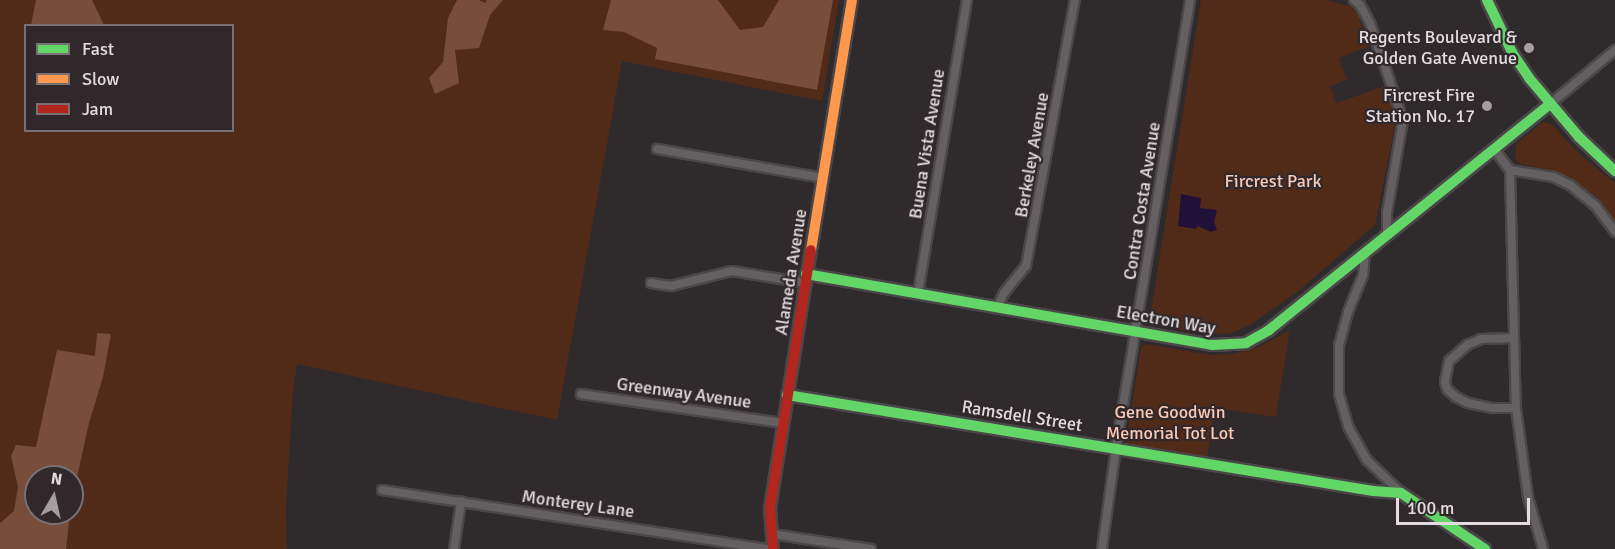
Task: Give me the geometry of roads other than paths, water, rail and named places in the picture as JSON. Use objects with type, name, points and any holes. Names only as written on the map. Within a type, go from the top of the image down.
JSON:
[{"type":"street","name":"Alameda Avenue","points":[[771,549],[771,492],[852,0]]},
{"type":"street","name":"Buena Vista Avenue","points":[[918,293],[967,0]]},
{"type":"street","name":"Berkeley Avenue","points":[[997,307],[1004,293],[1026,266],[1075,0]]},
{"type":"street","name":"Contra Costa Avenue","points":[[1102,549],[1116,448],[1190,0]]},
{"type":"street","points":[[1353,0],[1364,10],[1370,23],[1403,120],[1387,213],[1387,234]]},
{"type":"street","points":[[1487,0],[1513,54],[1550,105],[1615,171]]},
{"type":"street","points":[[1550,105],[1615,50]]},
{"type":"street","name":"Electron Way","points":[[806,278],[918,293],[1212,345],[1246,343],[1269,330],[1550,105]]},
{"type":"street","points":[[657,149],[823,178]]},
{"type":"street","points":[[1494,149],[1510,170],[1512,338],[1516,408],[1528,497],[1543,549]]},
{"type":"street","points":[[1510,170],[1553,177],[1570,185],[1595,205],[1615,232]]},
{"type":"street","points":[[1365,254],[1363,275],[1339,345],[1339,394],[1349,428],[1367,460],[1401,493]]},
{"type":"street","points":[[651,283],[671,286],[732,271],[806,278]]},
{"type":"street","points":[[1512,338],[1481,339],[1467,345],[1449,361],[1445,382],[1456,397],[1468,403],[1492,408],[1516,408]]},
{"type":"street","name":"Greenway Avenue","points":[[581,394],[782,423]]},
{"type":"street","name":"Ramsdell Street","points":[[787,395],[1373,491],[1401,493],[1485,549]]},
{"type":"street","name":"Monterey Lane","points":[[382,490],[771,549]]},
{"type":"street","points":[[454,549],[461,502]]},
{"type":"street","points":[[772,534],[871,549]]},
{"type":"place","name":"Regents Boulevard & Golden Gate Avenue","points":[[1529,48]]},
{"type":"place","name":"Fircrest Fire Station No. 17","points":[[1487,106]]},
{"type":"park label","name":"Fircrest Park","points":[[1273,181]]},
{"type":"park label","name":"Gene Goodwin Memorial Tot Lot","points":[[1170,423]]}]
